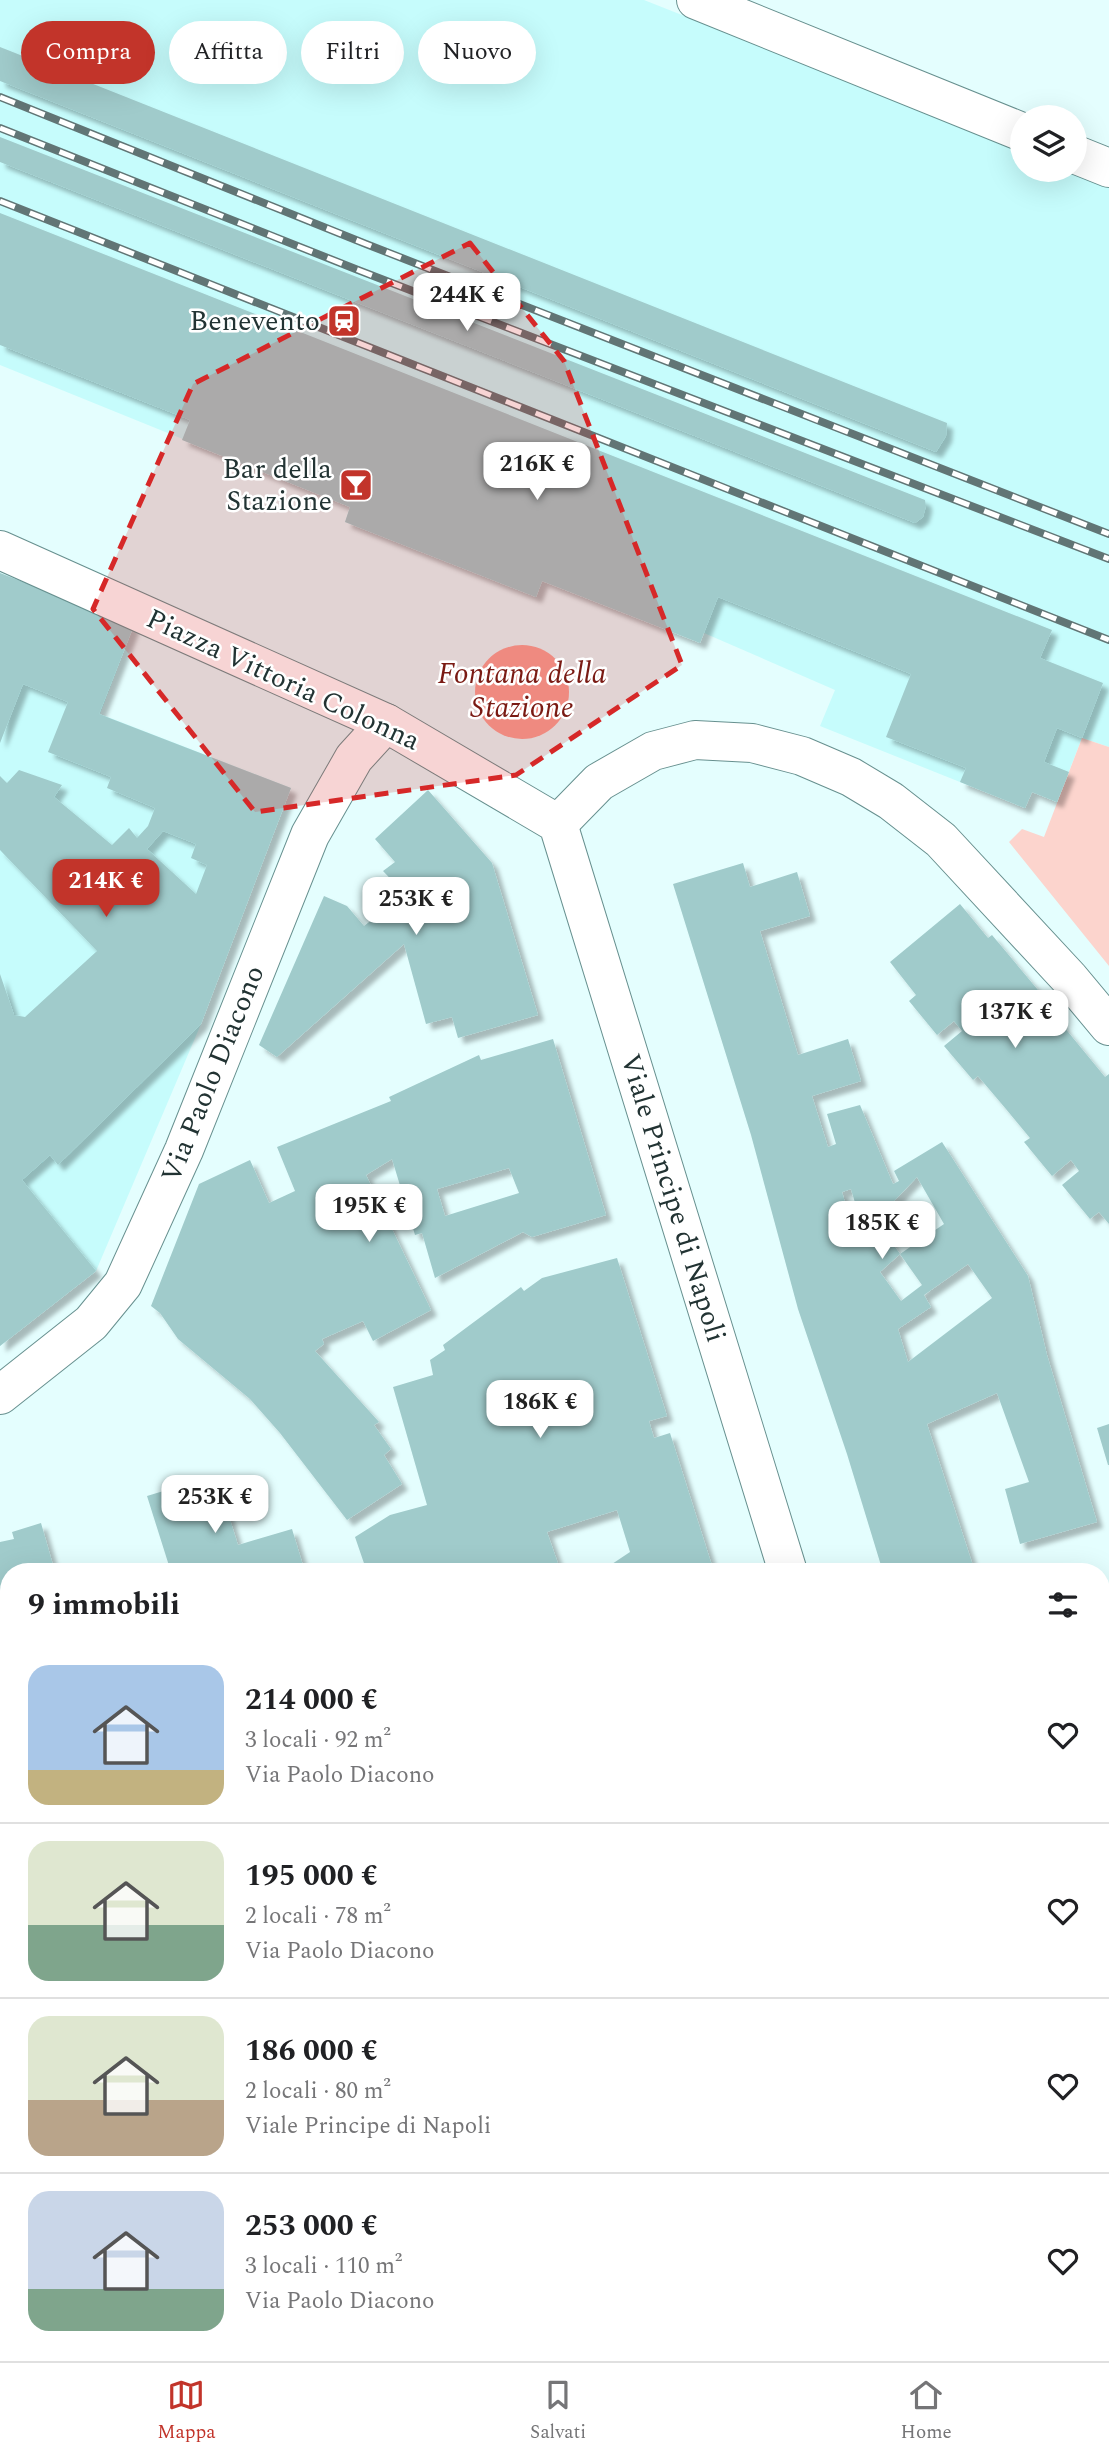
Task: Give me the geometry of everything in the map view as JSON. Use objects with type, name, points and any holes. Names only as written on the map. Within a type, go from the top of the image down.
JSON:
[{"type":"street","points":[[696,0],[1010,127]]},
{"type":"street","points":[[1087,158],[1109,167]]},
{"type":"street","name":"Piazza Vittoria Colonna","points":[[0,550],[386,723],[558,824]]},
{"type":"street","name":"Via Paolo Diacono","points":[[0,1395],[91,1323],[123,1283],[184,1150],[310,835],[354,758],[386,723]]},
{"type":"street","points":[[558,824],[599,782],[653,751],[695,740],[752,743],[802,756],[851,778],[891,801],[941,840],[1069,978],[1109,1026]]},
{"type":"street","name":"Viale Principe di Napoli","points":[[558,824],[785,1563]]},
{"type":"highlighted area","points":[[470,243],[564,361],[682,665],[516,775],[255,812],[93,609],[193,384]]},
{"type":"shaded area","points":[[0,0],[644,0],[1010,145],[1010,182],[1087,182],[1087,176],[1109,185],[1109,747],[1082,738],[1057,802],[1032,792],[1025,808],[820,726],[835,690],[704,633],[542,581],[536,597],[345,522],[350,507],[0,365]]},
{"type":"shaded area","points":[[0,573],[134,625],[100,714],[291,788],[201,1024],[96,1271],[0,1346]]},
{"type":"shaded area","points":[[1082,738],[1109,747],[1109,966],[1009,842],[1022,829],[1044,837]]},
{"type":"water","name":"Fontana della Stazione","points":[[522,645],[540,648],[555,659],[566,674],[569,692],[566,710],[555,725],[540,736],[522,739],[504,736],[489,725],[478,710],[475,692],[478,674],[489,659],[504,648]]},
{"type":"building","points":[[0,47],[21,55],[21,84],[93,84],[947,423],[946,436],[936,452],[0,81]]},
{"type":"building","points":[[0,137],[925,500],[923,517],[915,523],[0,162]]},
{"type":"building","points":[[0,213],[1052,630],[1040,658],[1103,683],[1082,738],[1057,728],[1044,762],[1069,772],[1057,802],[1032,792],[1025,808],[960,782],[966,768],[886,737],[911,674],[718,597],[700,643],[542,581],[536,597],[345,522],[350,507],[182,440],[190,420],[0,345]]},
{"type":"building","points":[[0,573],[134,625],[99,714],[291,788],[201,1024],[58,1165],[50,1155],[22,1180],[96,1271],[0,1346],[0,974],[14,1015],[25,1017],[97,951],[0,850],[0,776],[7,783],[19,770],[62,785],[54,797],[112,845],[129,828],[137,838],[148,826],[155,808],[107,788],[111,777],[48,752],[68,702],[23,684],[0,743]],"holes":[[[163,831],[196,844],[191,858],[207,865],[196,894],[147,849]]]},
{"type":"building","points":[[428,790],[492,863],[538,1015],[458,1038],[452,1017],[426,1024],[404,944],[277,1057],[259,1045],[324,896],[347,906],[364,926],[405,894],[383,871],[395,862],[375,839]]},
{"type":"building","points":[[743,863],[750,887],[797,872],[810,916],[760,931],[798,1055],[848,1039],[861,1081],[812,1096],[828,1147],[836,1144],[827,1114],[860,1105],[893,1184],[899,1181],[894,1171],[942,1142],[1028,1276],[1047,1355],[1097,1522],[1020,1544],[1005,1489],[1029,1482],[997,1393],[927,1424],[972,1563],[880,1563],[798,1309],[751,1135],[673,884]],"holes":[[[917,1177],[944,1224],[900,1254],[876,1220]],[[851,1189],[858,1213],[849,1216],[842,1192]],[[900,1254],[922,1285],[901,1301],[880,1272]],[[968,1264],[992,1298],[908,1362],[898,1329],[931,1307],[924,1295]]]},
{"type":"building","points":[[960,904],[988,938],[992,935],[1053,1008],[1050,1010],[1105,1077],[1109,1074],[1109,1224],[1099,1212],[1090,1219],[1062,1185],[1079,1171],[1071,1160],[1052,1176],[1024,1142],[1030,1138],[1006,1109],[978,1076],[973,1080],[944,1046],[962,1031],[954,1021],[937,1035],[909,1001],[916,995],[890,962]]},
{"type":"building","points":[[553,1039],[606,1215],[532,1237],[523,1232],[435,1278],[422,1233],[415,1235],[392,1159],[366,1175],[431,1310],[373,1341],[363,1321],[322,1339],[324,1344],[315,1351],[379,1422],[374,1425],[391,1449],[384,1455],[402,1484],[347,1520],[280,1433],[250,1399],[178,1339],[160,1313],[151,1306],[199,1184],[250,1160],[269,1203],[295,1191],[277,1147],[391,1101],[389,1097],[479,1055],[481,1060]],"holes":[[[509,1168],[519,1193],[445,1216],[437,1189]]]},
{"type":"building","points":[[617,1258],[667,1416],[649,1421],[654,1438],[670,1433],[711,1563],[614,1563],[630,1552],[617,1510],[547,1532],[558,1563],[364,1563],[355,1537],[390,1515],[427,1505],[393,1387],[433,1375],[430,1360],[445,1350],[443,1345],[521,1287],[524,1291],[542,1278]]},
{"type":"building","points":[[1109,1424],[1109,1465],[1108,1465],[1097,1428]]},
{"type":"building","points":[[216,1475],[238,1545],[292,1529],[302,1563],[168,1563],[147,1496]]},
{"type":"building","points":[[41,1523],[52,1563],[0,1563],[0,1542],[14,1539],[12,1532]]},
{"type":"railway","points":[[0,97],[366,244],[1109,534]]},
{"type":"railway","points":[[0,128],[358,270],[1109,559]]},
{"type":"railway","points":[[0,201],[1109,640]]},
{"type":"place","name":"Benevento","points":[[344,321]]},
{"type":"place","name":"Bar della Stazione","points":[[356,485]]}]
